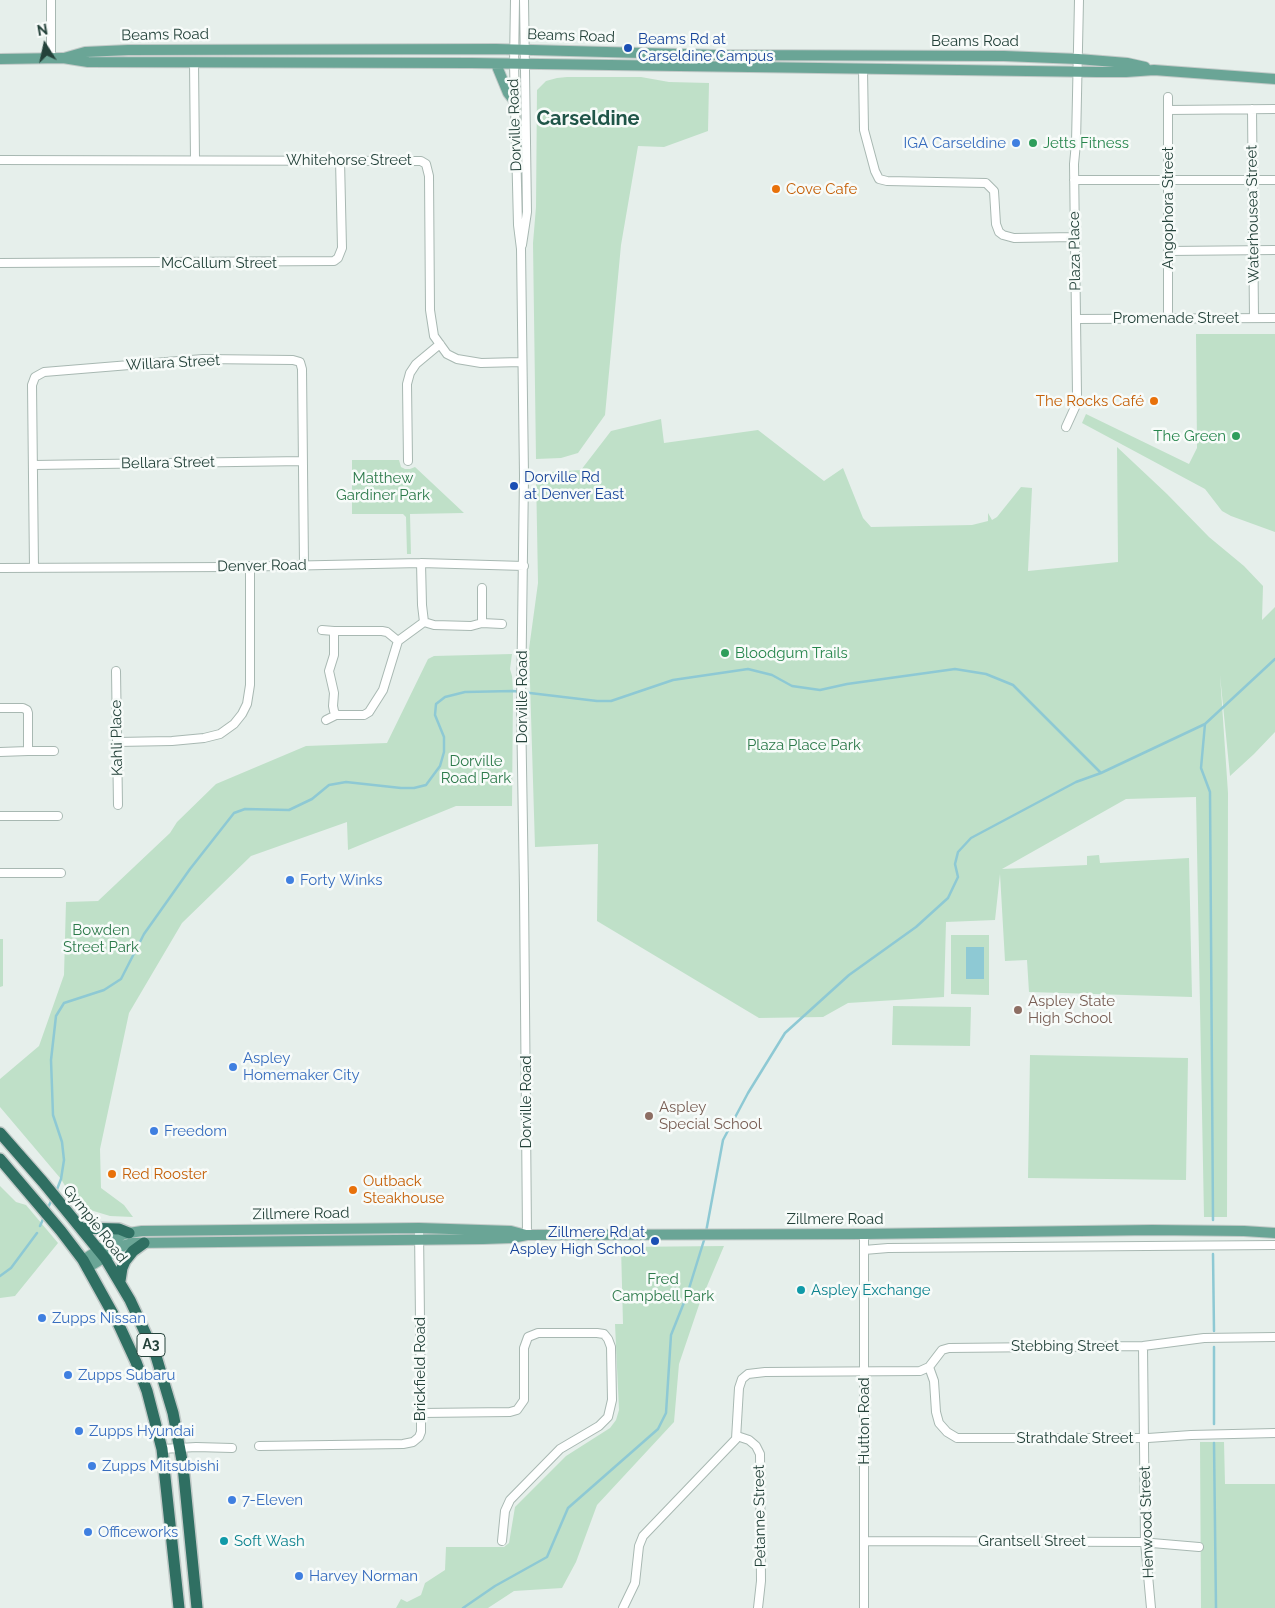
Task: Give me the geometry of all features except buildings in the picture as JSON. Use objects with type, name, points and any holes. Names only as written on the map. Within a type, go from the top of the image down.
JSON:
[{"type":"highway","name":"Gympie Road","points":[[2,1139],[43,1182],[102,1254],[120,1282],[156,1356],[169,1397],[180,1448],[197,1608]]},
{"type":"highway","name":"Gympie Road","points":[[0,1159],[62,1231],[85,1264],[118,1323],[136,1362],[147,1391],[162,1449],[179,1608]]},
{"type":"highway","points":[[0,1171],[12,1173]]},
{"type":"highway","points":[[81,1228],[119,1229],[130,1233]]},
{"type":"highway","points":[[120,1282],[122,1268],[126,1261],[134,1250],[144,1243]]},
{"type":"main road","name":"Beams Road","points":[[63,58],[85,52],[128,50],[525,49],[707,55],[1004,56],[1127,63],[1154,70]]},
{"type":"main road","name":"Beams Road","points":[[0,59],[63,58],[88,62],[525,64],[863,70],[1077,72],[1154,70],[1275,79]]},
{"type":"main road","points":[[496,64],[508,93],[515,102]]},
{"type":"main road","name":"Zillmere Road","points":[[1244,1231],[1275,1226]]},
{"type":"main road","name":"Zillmere Road","points":[[102,1254],[112,1240],[130,1233],[210,1230],[419,1228],[511,1231],[527,1235]]},
{"type":"main road","name":"Zillmere Road","points":[[85,1264],[102,1254],[132,1243],[419,1240],[512,1238],[527,1235],[1144,1231],[1244,1231],[1275,1233]]},
{"type":"street","points":[[51,0],[51,58]]},
{"type":"street","name":"Dorville Road","points":[[515,0],[514,64],[518,225],[521,249],[524,476],[521,706],[527,1235]]},
{"type":"street","name":"Dorville Road","points":[[521,249],[527,212],[524,0]]},
{"type":"street","points":[[1077,72],[1079,0]]},
{"type":"street","points":[[194,62],[195,160]]},
{"type":"street","points":[[863,70],[865,138],[874,171],[880,179],[887,181],[986,183],[994,191],[996,224],[999,232],[1003,235],[1014,238],[1075,237]]},
{"type":"street","name":"Plaza Place","points":[[1066,427],[1076,405],[1077,395],[1074,180],[1077,72]]},
{"type":"street","name":"Angophora Street","points":[[1168,97],[1168,319]]},
{"type":"street","name":"Waterhousea Street","points":[[1252,109],[1254,318]]},
{"type":"street","points":[[1168,110],[1275,109]]},
{"type":"street","name":"Whitehorse Street","points":[[0,160],[421,161],[426,164],[429,176],[430,310],[434,336],[440,344]]},
{"type":"street","name":"McCallum Street","points":[[0,263],[334,261],[338,258],[342,248],[340,160]]},
{"type":"street","points":[[1074,180],[1275,180]]},
{"type":"street","points":[[1168,251],[1275,250]]},
{"type":"street","name":"Promenade Street","points":[[1076,319],[1275,318]]},
{"type":"street","points":[[408,461],[407,384],[410,373],[416,364],[440,344],[447,354],[457,359],[481,363],[521,362]]},
{"type":"street","name":"Willara Street","points":[[34,568],[32,385],[35,377],[44,372],[203,359],[293,360],[300,362],[302,369],[304,566]]},
{"type":"street","name":"Bellara Street","points":[[34,465],[303,460]]},
{"type":"street","points":[[421,563],[424,622]]},
{"type":"street","name":"Denver Road","points":[[0,568],[304,566],[421,563],[524,566]]},
{"type":"street","points":[[117,742],[172,741],[204,738],[220,734],[234,724],[242,714],[250,685],[250,566]]},
{"type":"street","points":[[482,588],[482,623]]},
{"type":"street","points":[[424,622],[434,625],[471,626],[482,623],[502,624]]},
{"type":"street","points":[[326,720],[336,715],[364,715],[369,712],[385,684],[398,641],[424,622]]},
{"type":"street","points":[[322,630],[382,631],[387,632],[398,641]]},
{"type":"street","points":[[334,631],[334,655],[329,671],[334,693],[332,706],[336,715]]},
{"type":"street","name":"Kahli Place","points":[[116,671],[118,805]]},
{"type":"street","points":[[0,708],[23,708],[27,710],[28,751]]},
{"type":"street","points":[[0,752],[54,751]]},
{"type":"street","points":[[0,816],[58,816]]},
{"type":"street","points":[[0,873],[61,873]]},
{"type":"street","name":"Brickfield Road","points":[[260,1446],[409,1444],[416,1440],[421,1432],[419,1228]]},
{"type":"street","points":[[1144,1231],[1144,1246]]},
{"type":"street","name":"Hutton Road","points":[[864,1234],[864,1608]]},
{"type":"street","name":"Zillmere Road","points":[[864,1250],[880,1248],[1275,1245]]},
{"type":"street","points":[[421,1413],[510,1412],[517,1410],[524,1400],[524,1348],[528,1338],[538,1334],[597,1333],[604,1334],[608,1339],[611,1347],[612,1400],[608,1417],[599,1426],[560,1449],[510,1500],[506,1507],[502,1541]]},
{"type":"street","name":"Stebbing Street","points":[[929,1367],[942,1350],[949,1348],[1143,1346],[1204,1338],[1275,1337]]},
{"type":"street","name":"Henwood Street","points":[[1143,1346],[1145,1542],[1151,1608]]},
{"type":"street","points":[[623,1608],[637,1576],[639,1546],[643,1536],[730,1447],[737,1436],[738,1388],[742,1379],[748,1374],[765,1372],[916,1371],[929,1367]]},
{"type":"street","name":"Strathdale Street","points":[[929,1367],[934,1381],[936,1412],[939,1423],[947,1432],[957,1438],[1144,1438],[1206,1434],[1275,1433]]},
{"type":"street","name":"Petanne Street","points":[[737,1436],[749,1440],[756,1446],[760,1454],[761,1582],[758,1608]]},
{"type":"street","points":[[162,1449],[196,1446],[232,1448]]},
{"type":"street","name":"Grantsell Street","points":[[864,1541],[1145,1542],[1199,1547]]},
{"type":"green space","points":[[567,77],[641,77],[669,82],[709,83],[708,131],[664,147],[638,146],[621,245],[605,415],[578,453],[561,458],[536,459],[533,243],[536,207],[537,90],[546,81]]},
{"type":"green space","name":"The Green","points":[[1196,334],[1275,334],[1275,532],[1222,511],[1205,489],[1082,423],[1086,414],[1189,464],[1197,448]]},
{"type":"green space","name":"Plaza Place Park","points":[[661,419],[664,443],[758,430],[824,481],[843,468],[863,518],[871,527],[972,525],[988,521],[988,513],[992,520],[997,517],[1021,487],[1032,488],[1028,571],[1118,562],[1117,447],[1209,537],[1244,566],[1263,586],[1262,620],[1275,607],[1275,732],[1230,776],[1220,675],[1228,793],[1227,1217],[1204,1217],[1196,797],[1126,799],[1002,869],[1087,865],[1087,856],[1099,855],[1100,863],[1189,858],[1192,997],[1029,992],[1027,960],[1005,961],[1000,874],[995,920],[946,922],[944,997],[848,1003],[823,1017],[759,1018],[597,921],[598,844],[535,847],[529,649],[538,583],[536,473],[581,470],[611,431]]},
{"type":"green space","name":"Matthew Gardiner Park","points":[[352,460],[399,460],[401,467],[405,469],[415,467],[464,513],[410,514],[411,554],[407,554],[406,517],[403,514],[352,514]]},
{"type":"green space","points":[[512,654],[510,669],[513,691],[512,806],[456,806],[348,850],[347,822],[251,856],[182,923],[129,1013],[100,1149],[101,1188],[124,1205],[133,1217],[110,1216],[77,1206],[61,1179],[0,1107],[0,1079],[39,1046],[64,975],[66,902],[98,901],[170,833],[177,822],[216,784],[306,746],[387,743],[428,659],[434,656]]},
{"type":"green space","points":[[951,935],[989,935],[989,995],[951,994]]},
{"type":"green space","points":[[0,939],[3,939],[3,986],[0,987]]},
{"type":"green space","points":[[893,1006],[971,1007],[970,1046],[892,1045]]},
{"type":"green space","points":[[1030,1055],[1188,1058],[1186,1180],[1028,1178]]},
{"type":"green space","points":[[0,1186],[16,1202],[26,1205],[58,1243],[15,1296],[0,1298]]},
{"type":"green space","name":"Fred Campbell Park","points":[[724,1246],[699,1305],[679,1364],[674,1422],[597,1505],[576,1562],[562,1588],[514,1591],[488,1608],[396,1608],[401,1599],[407,1602],[421,1595],[425,1583],[445,1570],[446,1547],[504,1547],[509,1543],[515,1507],[566,1456],[610,1428],[616,1420],[619,1410],[615,1324],[623,1324],[621,1247]]},
{"type":"green space","points":[[1200,1442],[1224,1442],[1225,1484],[1275,1484],[1275,1608],[1201,1608]]},
{"type":"water","points":[[966,947],[984,947],[984,979],[966,979]]},
{"type":"waterway","points":[[706,1232],[723,1140],[748,1093],[785,1033],[849,975],[916,927],[948,898],[958,877],[955,864],[958,852],[971,838],[1076,782],[1101,773],[1205,724],[1275,659]]},
{"type":"waterway","points":[[56,1192],[61,1179],[64,1160],[62,1142],[53,1115],[51,1060],[56,1016],[64,1003],[104,990],[121,979],[144,934],[190,869],[234,813],[245,809],[289,810],[312,799],[329,785],[346,782],[401,788],[414,788],[426,785],[440,766],[444,752],[444,737],[435,715],[436,704],[445,697],[465,692],[513,691],[611,701],[673,680],[748,669],[772,675],[792,686],[820,690],[847,684],[955,669],[986,674],[1013,685],[1101,773]]},
{"type":"waterway","points":[[1205,724],[1201,768],[1210,792],[1213,1220]]},
{"type":"waterway","points":[[47,1210],[52,1199]]},
{"type":"waterway","points":[[40,1226],[44,1217]]},
{"type":"waterway","points":[[0,1276],[11,1268],[37,1233]]},
{"type":"waterway","points":[[463,1608],[495,1586],[547,1557],[568,1508],[658,1429],[666,1413],[671,1335],[687,1295],[705,1237]]},
{"type":"waterway","points":[[1213,1254],[1214,1331]]},
{"type":"waterway","points":[[1214,1347],[1214,1424]]},
{"type":"waterway","points":[[1214,1443],[1216,1608]]},
{"type":"place","name":"Beams Rd at Carseldine Campus","points":[[628,48]]},
{"type":"place","name":"IGA Carseldine","points":[[1016,143]]},
{"type":"place","name":"Jetts Fitness","points":[[1033,143]]},
{"type":"place","name":"Cove Cafe","points":[[776,189]]},
{"type":"place","name":"The Rocks Café","points":[[1154,401]]},
{"type":"place","name":"The Green","points":[[1236,436]]},
{"type":"place","name":"Dorville Rd at Denver East","points":[[514,486]]},
{"type":"place","name":"Bloodgum Trails","points":[[725,653]]},
{"type":"place","name":"Forty Winks","points":[[290,880]]},
{"type":"place","name":"Aspley State High School","points":[[1018,1010]]},
{"type":"place","name":"Aspley Homemaker City","points":[[233,1067]]},
{"type":"place","name":"Aspley Special School","points":[[649,1116]]},
{"type":"place","name":"Freedom","points":[[154,1131]]},
{"type":"place","name":"Red Rooster","points":[[112,1174]]},
{"type":"place","name":"Outback Steakhouse","points":[[353,1190]]},
{"type":"place","name":"Zillmere Rd at Aspley High School","points":[[655,1241]]},
{"type":"place","name":"Aspley Exchange","points":[[801,1290]]},
{"type":"place","name":"Zupps Nissan","points":[[42,1318]]},
{"type":"place","name":"Zupps Subaru","points":[[68,1375]]},
{"type":"place","name":"Zupps Hyundai","points":[[79,1431]]},
{"type":"place","name":"Zupps Mitsubishi","points":[[92,1466]]},
{"type":"place","name":"7-Eleven","points":[[232,1500]]},
{"type":"place","name":"Officeworks","points":[[88,1532]]},
{"type":"place","name":"Soft Wash","points":[[224,1541]]},
{"type":"place","name":"Harvey Norman","points":[[299,1576]]},
{"type":"district","name":"Carseldine","points":[[588,119]]},
{"type":"park label","name":"Dorville Road Park","points":[[476,770]]},
{"type":"park label","name":"Bowden Street Park","points":[[101,938]]}]
